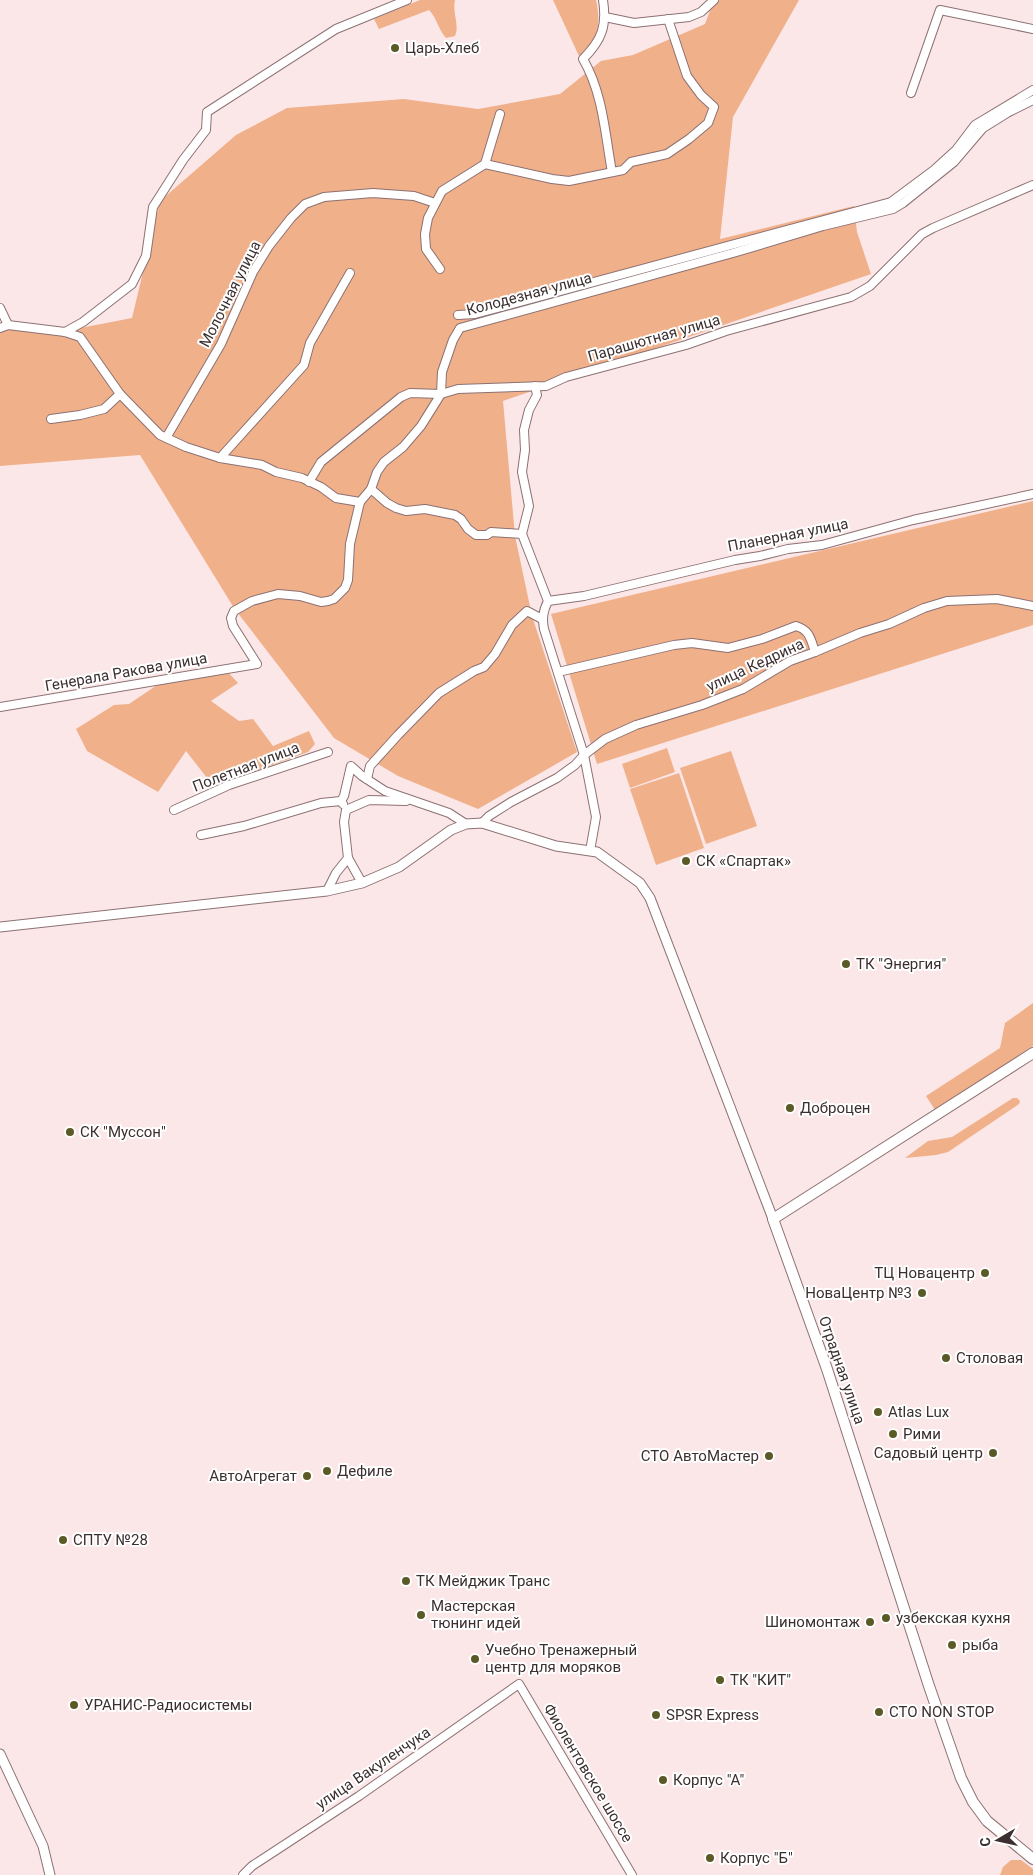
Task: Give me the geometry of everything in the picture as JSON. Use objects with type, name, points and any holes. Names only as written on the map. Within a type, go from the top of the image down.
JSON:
[{"type":"main road","points":[[773,1219],[1033,1053]]},
{"type":"main road","name":"Отрадная улица","points":[[773,1219],[828,1369],[926,1678],[961,1778],[973,1802],[988,1821],[1033,1859]]},
{"type":"street","points":[[65,332],[82,322],[132,284],[146,256],[153,207],[183,160],[206,130],[207,112],[336,28],[407,0]]},
{"type":"street","points":[[603,0],[605,17],[603,28],[596,46],[583,59],[593,75],[600,99],[612,172]]},
{"type":"street","points":[[605,17],[634,23],[689,16],[701,12],[714,0]]},
{"type":"street","points":[[911,93],[940,10],[1033,29]]},
{"type":"street","points":[[486,164],[552,180],[569,181],[623,170],[631,162],[667,154],[689,139],[708,123],[714,107],[701,95],[687,76],[668,19]]},
{"type":"street","name":"Колодезная улица","points":[[458,315],[475,314],[891,202],[934,170],[956,150],[975,125],[1033,90]]},
{"type":"street","name":"Колодезная улица","points":[[258,664],[233,626],[231,618],[234,611],[252,601],[278,594],[300,596],[322,602],[328,601],[345,588],[348,580],[350,544],[360,502],[371,489],[377,472],[384,462],[403,447],[421,426],[441,394],[442,372],[453,340],[460,328],[733,254],[823,226],[893,209],[954,162],[983,128],[1033,100]]},
{"type":"street","points":[[440,269],[426,249],[425,234],[428,218],[442,190],[486,164],[500,114]]},
{"type":"street","name":"Парашютная улица","points":[[310,482],[321,462],[401,397],[410,393],[441,394],[458,389],[546,386],[566,377],[851,297],[870,286],[928,231],[1033,185]]},
{"type":"street","name":"Молочная улица","points":[[166,438],[221,344],[261,259],[291,218],[305,204],[324,197],[373,193],[414,196],[435,203]]},
{"type":"street","points":[[220,458],[304,365],[310,343],[350,273]]},
{"type":"street","points":[[0,308],[8,324]]},
{"type":"street","points":[[0,328],[8,324],[65,332],[80,337],[120,394],[160,435],[166,438],[220,458],[262,465],[276,472],[310,482],[321,487],[336,498],[360,502]]},
{"type":"street","points":[[535,386],[537,395],[529,410],[524,430],[525,450],[522,472],[529,506],[522,534],[548,602],[542,619],[544,629],[584,756],[596,818],[590,851]]},
{"type":"street","points":[[51,419],[80,416],[104,408],[120,394]]},
{"type":"street","points":[[371,489],[396,508],[406,511],[425,509],[455,515],[476,535],[487,535],[492,532],[522,534]]},
{"type":"street","name":"Планерная улица","points":[[548,602],[584,596],[735,560],[788,549],[822,545],[913,520],[1033,494]]},
{"type":"street","name":"улица Кедрина","points":[[482,823],[510,802],[557,778],[605,739],[628,728],[702,705],[743,689],[790,661],[889,624],[924,608],[947,601],[997,599],[1033,606]]},
{"type":"street","points":[[367,779],[370,766],[438,693],[484,667],[495,654],[512,626],[526,611],[542,619]]},
{"type":"street","points":[[558,672],[674,645],[692,643],[728,648],[796,626],[810,634],[815,652]]},
{"type":"street","name":"Генерала Ракова улица","points":[[0,707],[258,664]]},
{"type":"street","name":"Полетная улица","points":[[174,810],[229,786],[328,752]]},
{"type":"street","points":[[341,801],[344,796],[351,766],[385,790],[449,813],[466,824]]},
{"type":"street","points":[[346,810],[369,800],[415,802]]},
{"type":"street","points":[[341,801],[346,810],[344,822],[348,858],[362,882]]},
{"type":"street","points":[[201,835],[244,826],[321,803],[341,801]]},
{"type":"street","points":[[0,928],[327,891],[362,882],[399,868],[451,830],[466,824],[482,823],[556,846],[597,852],[640,883],[650,898],[773,1219]]},
{"type":"street","points":[[327,891],[336,873],[348,858]]},
{"type":"street","name":"улица Вакуленчука","points":[[243,1875],[252,1866],[359,1796],[520,1684]]},
{"type":"street","name":"Фиолентовское шоссе","points":[[520,1684],[632,1875]]},
{"type":"street","points":[[0,1754],[43,1846],[50,1875]]},
{"type":"shaded area","points":[[420,0],[455,0],[454,9],[457,28],[455,36],[446,38],[429,10],[379,29],[374,19]]},
{"type":"shaded area","points":[[553,0],[596,0],[597,31],[591,45],[579,56]]},
{"type":"shaded area","points":[[714,0],[799,0],[733,117],[720,239],[854,206],[857,232],[871,274],[503,401],[515,536],[532,616],[577,752],[478,809],[398,776],[334,738],[234,608],[140,455],[0,466],[0,333],[8,328],[65,331],[132,318],[160,201],[236,135],[287,108],[404,99],[478,109],[560,94],[601,61],[633,55],[705,24]]},
{"type":"shaded area","points":[[1033,501],[1033,625],[597,764],[551,614]]},
{"type":"shaded area","points":[[226,670],[238,683],[211,701],[239,721],[253,719],[273,746],[309,731],[315,744],[308,752],[256,771],[245,763],[211,783],[186,751],[158,792],[87,751],[76,729],[114,705],[129,704],[163,681]]},
{"type":"shaded area","points":[[667,748],[675,772],[630,788],[622,764]]},
{"type":"shaded area","points":[[731,751],[757,826],[706,844],[680,768]]},
{"type":"shaded area","points":[[679,773],[704,848],[656,865],[630,789]]},
{"type":"shaded area","points":[[1033,1003],[1033,1046],[935,1110],[926,1096],[1000,1048],[1005,1023]]},
{"type":"shaded area","points":[[1013,1098],[1017,1098],[1020,1101],[1019,1104],[948,1152],[905,1158],[928,1141],[952,1137]]},
{"type":"shaded area","points":[[1011,1860],[1021,1860],[1033,1869],[1033,1875],[1000,1875],[1003,1867]]},
{"type":"place","name":"Царь-Хлеб","points":[[395,48]]},
{"type":"place","name":"СК «Спартак»","points":[[686,861]]},
{"type":"place","name":"ТК \"Энергия\"","points":[[846,964]]},
{"type":"place","name":"Доброцен","points":[[790,1108]]},
{"type":"place","name":"СК \"Муссон\"","points":[[70,1132]]},
{"type":"place","name":"ТЦ Новацентр","points":[[985,1273]]},
{"type":"place","name":"НоваЦентр №3","points":[[922,1293]]},
{"type":"place","name":"Столовая","points":[[946,1358]]},
{"type":"place","name":"Atlas Lux","points":[[878,1412]]},
{"type":"place","name":"Рими","points":[[893,1434]]},
{"type":"place","name":"Садовый центр","points":[[993,1453]]},
{"type":"place","name":"СТО АвтоМастер","points":[[769,1456]]},
{"type":"place","name":"Дефиле","points":[[327,1471]]},
{"type":"place","name":"АвтоАгрегат","points":[[307,1476]]},
{"type":"place","name":"СПТУ №28","points":[[63,1540]]},
{"type":"place","name":"ТК Мейджик Транс","points":[[406,1581]]},
{"type":"place","name":"Мастерская тюнинг идей","points":[[421,1615]]},
{"type":"place","name":"узбекская кухня","points":[[886,1618]]},
{"type":"place","name":"Шиномонтаж","points":[[870,1622]]},
{"type":"place","name":"рыба","points":[[952,1645]]},
{"type":"place","name":"Учебно Тренажерный центр для моряков","points":[[475,1659]]},
{"type":"place","name":"ТК \"КИТ\"","points":[[720,1680]]},
{"type":"place","name":"УРАНИС-Радиосистемы","points":[[74,1705]]},
{"type":"place","name":"СТО NON STOP","points":[[879,1712]]},
{"type":"place","name":"SPSR Express","points":[[656,1715]]},
{"type":"place","name":"Корпус \"А\"","points":[[663,1780]]},
{"type":"place","name":"Корпус \"Б\"","points":[[710,1858]]}]
